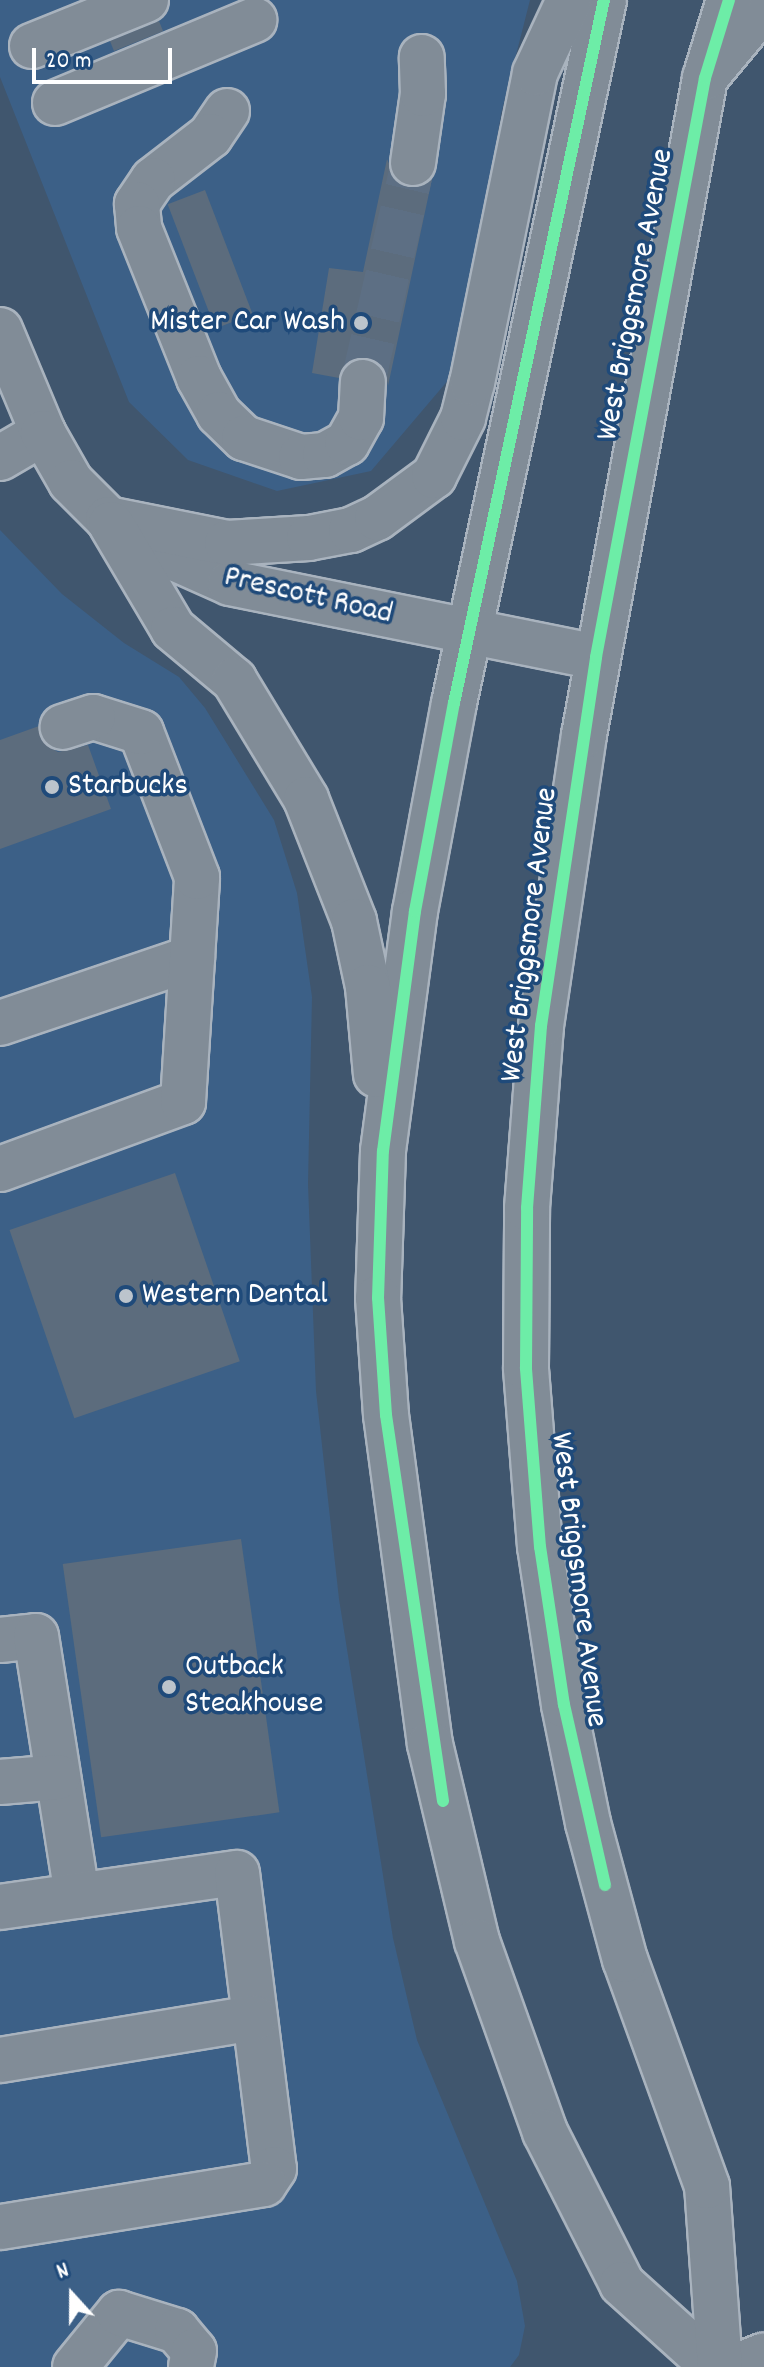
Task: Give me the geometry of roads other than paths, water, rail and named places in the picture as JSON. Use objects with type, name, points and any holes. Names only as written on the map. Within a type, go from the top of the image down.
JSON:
[{"type":"main road","points":[[32,46],[146,0]]},
{"type":"main road","points":[[108,519],[227,543],[309,538],[377,518],[434,476],[463,418],[472,383],[535,73],[569,0]]},
{"type":"main road","name":"West Briggsmore Avenue","points":[[604,0],[469,633],[415,911],[383,1151],[378,1298],[386,1415],[430,1744],[477,1941],[545,2132],[622,2284],[717,2367]]},
{"type":"main road","name":"West Briggsmore Avenue","points":[[717,2367],[707,2186],[625,1960],[588,1823],[564,1705],[540,1547],[529,1399],[527,1208],[541,1026],[596,657],[705,78],[729,0]]},
{"type":"main road","points":[[705,78],[764,7]]},
{"type":"main road","points":[[55,103],[254,20]]},
{"type":"main road","points":[[413,163],[423,94],[422,57]]},
{"type":"main road","points":[[227,111],[210,136],[153,180],[137,204],[139,228],[199,378],[219,414],[244,438],[301,457],[325,455],[347,443],[361,418],[363,382]]},
{"type":"main road","name":"Prescott Road","points":[[0,330],[43,433],[71,482],[108,519],[176,559],[230,583],[596,657]]},
{"type":"main road","points":[[0,458],[43,433]]},
{"type":"main road","points":[[108,519],[173,629],[234,680],[306,799],[354,921],[368,987],[383,1151]]},
{"type":"main road","points":[[0,1169],[183,1102],[197,877],[141,732],[93,717],[63,727]]},
{"type":"main road","points":[[0,1023],[192,958]]},
{"type":"main road","points":[[0,1640],[36,1636],[77,1896]]},
{"type":"main road","points":[[0,1782],[58,1777]]},
{"type":"main road","points":[[0,1907],[237,1873],[274,2169],[264,2184],[0,2227]]},
{"type":"main road","points":[[0,2060],[255,2018]]},
{"type":"main road","points":[[75,2367],[119,2313],[177,2331],[194,2351],[191,2367]]},
{"type":"main road","points":[[735,2367],[764,2355]]},
{"type":"tunnel","points":[[363,382],[413,163]]},
{"type":"place","name":"Mister Car Wash","points":[[361,323]]},
{"type":"place","name":"Starbucks","points":[[52,787]]},
{"type":"place","name":"Western Dental","points":[[126,1296]]},
{"type":"place","name":"Outback Steakhouse","points":[[169,1687]]}]
